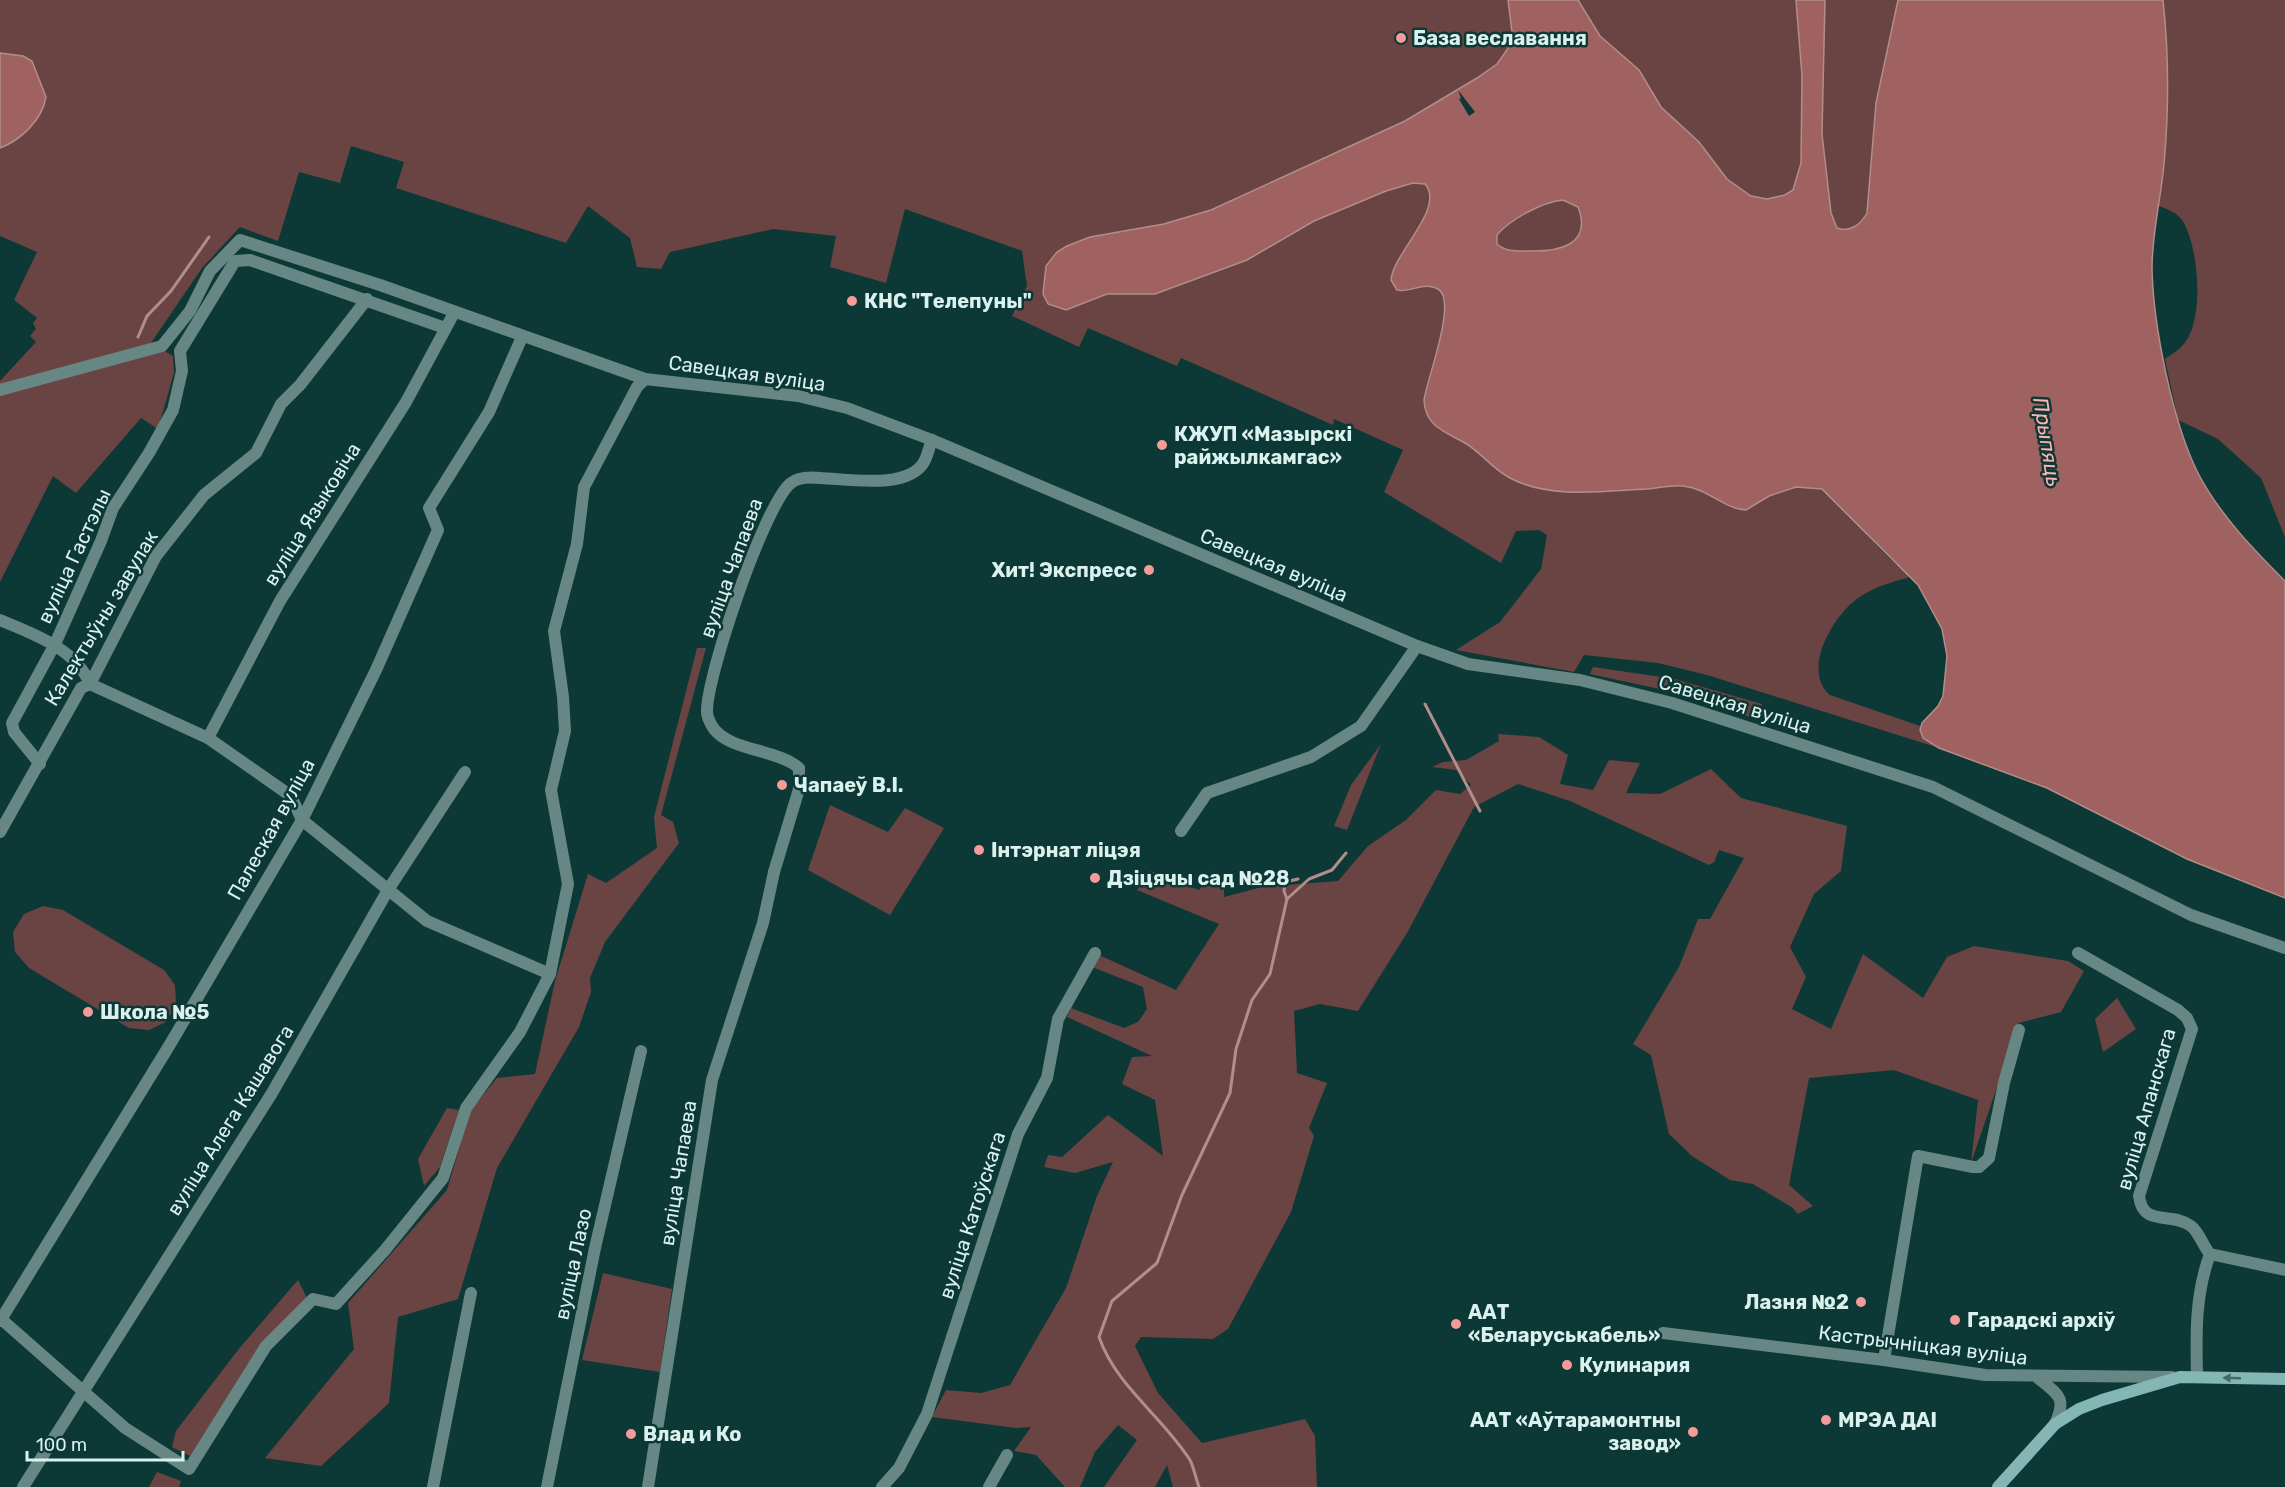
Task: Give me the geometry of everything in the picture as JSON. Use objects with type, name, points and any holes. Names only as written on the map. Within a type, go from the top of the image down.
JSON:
[{"type":"main road","points":[[1998,1487],[2055,1424],[2102,1400],[2180,1377],[2285,1379]]},
{"type":"street","name":"Савецкая вуліца","points":[[0,390],[162,345],[190,310],[210,271],[240,240],[380,285],[522,338],[645,379],[798,396],[847,408],[932,440],[1417,646],[1468,664],[1581,680],[1672,703],[1933,787],[2191,915],[2285,948]]},
{"type":"street","name":"вуліца Гастэлы","points":[[40,764],[14,732],[12,723],[55,644],[101,541],[113,508],[149,453],[173,410],[182,370],[180,351],[235,261],[250,260],[367,299]]},
{"type":"street","points":[[367,299],[445,328]]},
{"type":"street","name":"Калектыўны завулак","points":[[0,832],[81,688],[90,684],[156,556],[204,495],[256,453],[281,404],[300,385],[367,299]]},
{"type":"street","name":"вуліца Языковіча","points":[[208,738],[280,601],[406,402],[454,313]]},
{"type":"street","name":"Палеская вуліца","points":[[1,1320],[169,1046],[302,820],[376,670],[438,530],[429,508],[489,412],[522,338]]},
{"type":"street","points":[[1,1320],[83,1389],[125,1428],[189,1469],[266,1346],[313,1299],[336,1304],[385,1250],[443,1178],[466,1108],[520,1032],[550,974],[568,884],[551,790],[565,731],[554,631],[577,544],[584,487],[638,387],[645,379]]},
{"type":"street","name":"вуліца Чапаева","points":[[648,1487],[712,1080],[763,923],[774,872],[799,789],[799,768],[790,760],[724,738],[713,728],[707,714],[709,692],[762,531],[779,496],[792,482],[810,477],[891,481],[908,475],[924,463],[932,440]]},
{"type":"street","name":"вуліца Гастэлы","points":[[0,620],[55,644],[85,672],[90,684]]},
{"type":"street","points":[[1181,831],[1208,793],[1311,758],[1361,726],[1417,646]]},
{"type":"street","points":[[90,684],[208,738],[291,796],[302,820],[427,921],[550,974]]},
{"type":"street","name":"вуліца Алега Кашавога","points":[[23,1487],[272,1093],[388,890],[465,772]]},
{"type":"street","name":"вуліца Катоўскага","points":[[882,1487],[899,1468],[927,1414],[1018,1134],[1047,1078],[1058,1019],[1095,953]]},
{"type":"street","name":"вуліца Апанскага","points":[[2078,953],[2178,1010],[2190,1023],[2192,1029],[2139,1196],[2140,1208],[2147,1215],[2178,1220],[2193,1227],[2210,1254]]},
{"type":"street","points":[[1884,1360],[1918,1156],[1974,1167],[1979,1167],[1989,1158],[2004,1083],[2019,1030]]},
{"type":"street","name":"вуліца Лазо","points":[[547,1487],[595,1248],[641,1051]]},
{"type":"street","points":[[2197,1377],[2196,1314],[2200,1280],[2210,1254],[2285,1270]]},
{"type":"street","points":[[433,1487],[471,1293]]},
{"type":"street","name":"Кастрычніцкая вуліца","points":[[1663,1333],[1884,1360],[1985,1376],[2180,1377]]},
{"type":"street","points":[[2038,1378],[2060,1396],[2063,1407],[2055,1424]]},
{"type":"street","points":[[989,1487],[1007,1455]]},
{"type":"shaded area","points":[[0,0],[1898,0],[1876,103],[1869,207],[1864,218],[1830,495],[1883,552],[1910,577],[1870,591],[1848,606],[1824,644],[1819,672],[1822,684],[1830,695],[1920,726],[1923,738],[1939,748],[1707,675],[1658,663],[1584,655],[1574,672],[1456,650],[1500,622],[1541,569],[1547,535],[1539,530],[1516,531],[1501,563],[1384,492],[1403,450],[1334,419],[1333,425],[1181,358],[1177,366],[1088,328],[1079,347],[1012,316],[1027,286],[1022,251],[905,209],[886,283],[830,267],[836,236],[773,229],[670,252],[661,269],[637,267],[630,238],[588,206],[566,243],[396,188],[404,162],[351,146],[340,183],[299,172],[278,241],[240,227],[202,268],[151,343],[173,356],[174,373],[158,429],[141,418],[76,493],[53,476],[0,582],[0,381],[36,342],[30,336],[36,329],[33,323],[37,318],[14,300],[37,252],[0,236]]},
{"type":"shaded area","points":[[2163,0],[2285,0],[2285,537],[2261,478],[2218,439],[2178,420],[2165,359],[2182,346],[2192,330],[2197,299],[2197,281],[2192,246],[2182,220],[2174,213],[2159,206],[2167,103],[2167,52]]},
{"type":"shaded area","points":[[697,648],[706,648],[661,815],[673,822],[679,843],[605,942],[590,978],[591,992],[579,1027],[497,1168],[458,1299],[398,1317],[389,1403],[321,1466],[265,1458],[354,1349],[348,1303],[447,1190],[470,1111],[497,1078],[535,1074],[555,981],[588,874],[606,883],[657,848],[654,817]]},
{"type":"shaded area","points":[[1593,667],[1675,679],[1762,704],[1756,719],[1669,691],[1590,674]]},
{"type":"shaded area","points":[[1498,734],[1539,737],[1568,755],[1560,784],[1593,790],[1609,760],[1640,763],[1626,793],[1660,794],[1711,769],[1741,798],[1847,826],[1841,871],[1814,894],[1790,947],[1806,977],[1792,1009],[1831,1029],[1863,954],[1923,998],[1947,957],[1974,946],[2068,961],[2084,971],[2061,1012],[2019,1023],[1971,1163],[1978,1100],[1894,1070],[1809,1078],[1789,1185],[1813,1206],[1798,1214],[1793,1208],[1753,1184],[1730,1180],[1692,1156],[1669,1134],[1651,1055],[1633,1044],[1679,967],[1698,919],[1710,919],[1744,858],[1719,850],[1714,862],[1709,865],[1570,801],[1518,784],[1474,807],[1407,933],[1358,1011],[1320,1004],[1294,1011],[1297,1073],[1327,1083],[1309,1128],[1314,1136],[1291,1212],[1228,1329],[1213,1339],[1141,1337],[1135,1346],[1158,1393],[1202,1443],[1305,1419],[1315,1436],[1317,1487],[1173,1487],[1167,1465],[1155,1487],[1104,1487],[1137,1440],[1118,1425],[1095,1452],[1080,1487],[1065,1487],[1036,1455],[1014,1451],[1031,1427],[1016,1428],[932,1417],[946,1390],[981,1393],[1010,1385],[1066,1288],[1097,1196],[1113,1162],[1075,1173],[1044,1167],[1048,1155],[1062,1157],[1108,1115],[1163,1156],[1155,1100],[1122,1084],[1132,1057],[1152,1056],[1067,1017],[1071,1008],[1124,1028],[1138,1022],[1147,1009],[1143,987],[1092,967],[1099,955],[1176,990],[1219,924],[1137,890],[1151,871],[1199,890],[1214,871],[1224,879],[1224,897],[1262,887],[1338,881],[1368,846],[1406,820],[1436,790],[1460,794],[1471,785],[1457,770],[1432,767],[1443,762],[1466,760],[1499,741]]},
{"type":"shaded area","points":[[1381,744],[1347,830],[1334,826],[1351,785]]},
{"type":"shaded area","points":[[830,805],[888,832],[905,808],[944,828],[890,915],[808,870]]},
{"type":"shaded area","points":[[43,906],[63,910],[164,970],[175,985],[176,1005],[166,1022],[149,1030],[129,1028],[29,968],[15,952],[13,932],[24,914]]},
{"type":"shaded area","points":[[2117,998],[2136,1029],[2103,1052],[2095,1019]]},
{"type":"shaded area","points":[[447,1108],[459,1110],[440,1167],[424,1186],[418,1159]]},
{"type":"shaded area","points":[[603,1273],[672,1289],[660,1372],[582,1360]]},
{"type":"shaded area","points":[[298,1280],[308,1300],[261,1344],[190,1456],[172,1447],[176,1431],[238,1350]]},
{"type":"shaded area","points":[[157,1472],[181,1481],[179,1487],[149,1487]]},
{"type":"water","name":"Прыпяць","points":[[1508,0],[1578,0],[1600,36],[1639,70],[1661,107],[1699,142],[1727,179],[1751,196],[1767,199],[1785,195],[1793,190],[1801,163],[1802,76],[1796,0],[1825,0],[1822,134],[1831,213],[1837,228],[1846,229],[1862,221],[1867,213],[1876,103],[1898,0],[2163,0],[2167,62],[2167,123],[2152,255],[2156,317],[2173,403],[2199,475],[2227,518],[2285,581],[2285,898],[2187,859],[2047,788],[1939,748],[1923,738],[1920,730],[1922,723],[1938,706],[1943,696],[1947,656],[1942,629],[1918,585],[1822,489],[1796,487],[1769,496],[1746,510],[1730,506],[1700,490],[1683,486],[1596,492],[1544,489],[1527,485],[1505,475],[1471,447],[1438,428],[1428,417],[1424,400],[1440,341],[1445,308],[1443,296],[1438,289],[1428,286],[1397,290],[1391,280],[1400,257],[1417,231],[1429,205],[1430,194],[1425,184],[1413,183],[1386,191],[1314,221],[1247,260],[1155,294],[1107,294],[1066,310],[1048,304],[1043,294],[1046,266],[1057,252],[1067,246],[1090,237],[1164,224],[1211,210],[1405,121],[1497,64],[1509,47],[1512,32]],"holes":[[[1563,200],[1578,207],[1581,230],[1570,244],[1561,248],[1539,251],[1508,250],[1497,244],[1497,235],[1503,229],[1518,217],[1537,208]]]},
{"type":"water","points":[[0,53],[23,56],[32,61],[46,97],[40,114],[29,128],[15,140],[0,148]]},
{"type":"pier","points":[[1458,90],[1475,112],[1469,116],[1459,99],[1461,98]]},
{"type":"waterway","points":[[138,337],[147,316],[171,291],[209,237]]},
{"type":"waterway","points":[[1425,704],[1480,811]]},
{"type":"waterway","points":[[1199,1487],[1190,1460],[1116,1371],[1099,1337],[1112,1301],[1157,1263],[1182,1195],[1230,1093],[1236,1049],[1252,1000],[1270,974],[1287,899],[1309,879],[1332,870],[1346,853]]},
{"type":"waterway","points":[[1287,899],[1284,891],[1285,882],[1298,879]]},
{"type":"place","name":"База веславання","points":[[1401,38]]},
{"type":"place","name":"КНС \"Телепуны\"","points":[[852,301]]},
{"type":"place","name":"КЖУП «Мазырскі райжылкамгас»","points":[[1162,445]]},
{"type":"place","name":"Хит! Экспресс","points":[[1149,570]]},
{"type":"place","name":"Чапаеў В.І.","points":[[782,785]]},
{"type":"place","name":"Інтэрнат ліцэя","points":[[979,850]]},
{"type":"place","name":"Дзіцячы сад №28","points":[[1095,878]]},
{"type":"place","name":"Школа №5","points":[[88,1012]]},
{"type":"place","name":"Лазня №2","points":[[1861,1302]]},
{"type":"place","name":"Гарадскі архіў","points":[[1955,1320]]},
{"type":"place","name":"ААТ «Беларуськабель»","points":[[1456,1324]]},
{"type":"place","name":"Кулинария","points":[[1567,1365]]},
{"type":"place","name":"МРЭА ДАІ","points":[[1826,1420]]},
{"type":"place","name":"ААТ «Аўтарамонтны завод»","points":[[1693,1432]]},
{"type":"place","name":"Влад и Ко","points":[[631,1434]]}]
